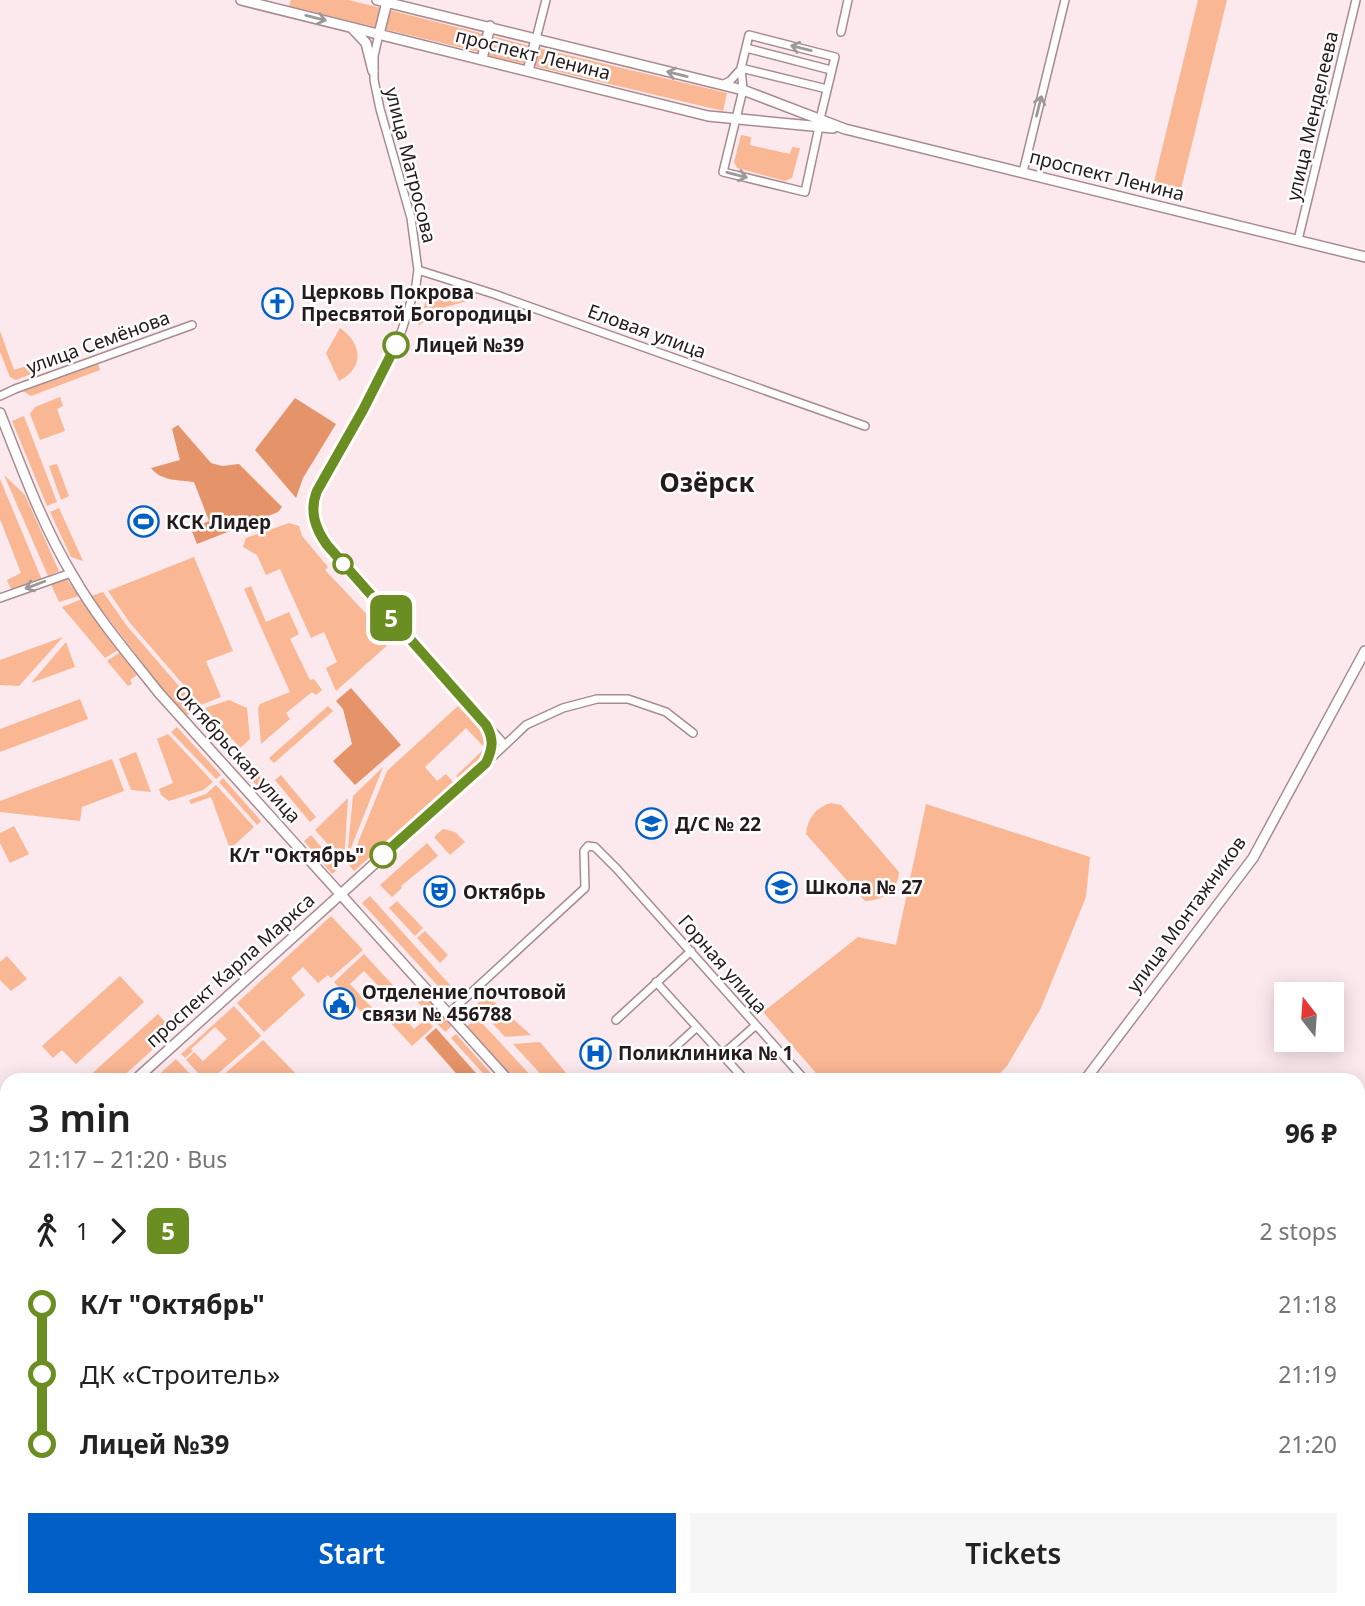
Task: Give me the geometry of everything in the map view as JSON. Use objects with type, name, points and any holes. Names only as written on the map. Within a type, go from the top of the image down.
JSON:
[{"type":"street","name":"проспект Ленина","points":[[241,0],[283,5],[351,27],[708,116],[820,123]]},
{"type":"street","points":[[528,71],[545,0]]},
{"type":"street","points":[[841,32],[848,0]]},
{"type":"street","points":[[1023,172],[1065,0]]},
{"type":"street","name":"улица Менделеева","points":[[1298,240],[1356,0]]},
{"type":"street","name":"проспект Ленина","points":[[382,1],[743,90],[820,123],[1365,257]]},
{"type":"street","points":[[379,34],[382,1]]},
{"type":"street","points":[[482,60],[490,26]]},
{"type":"street","points":[[351,27],[366,43],[373,71]]},
{"type":"street","name":"улица Матросова","points":[[379,34],[373,71],[380,109],[410,216],[418,270],[414,298],[397,342],[313,500],[315,523],[327,545],[486,725]]},
{"type":"street","points":[[749,35],[835,57],[804,192],[723,172],[743,90],[741,68],[746,48],[749,35]]},
{"type":"street","points":[[746,48],[831,70]]},
{"type":"street","points":[[722,85],[730,81],[741,68]]},
{"type":"street","points":[[741,68],[827,89]]},
{"type":"street","name":"Еловая улица","points":[[418,270],[494,294],[865,426]]},
{"type":"street","name":"улица Семёнова","points":[[0,396],[192,325]]},
{"type":"street","name":"улица Семёнова","points":[[0,390],[15,389]]},
{"type":"street","name":"Октябрьская улица","points":[[0,413],[40,513],[71,573],[104,622],[159,693],[501,1073]]},
{"type":"street","points":[[0,598],[71,573]]},
{"type":"street","name":"улица Монтажников","points":[[1090,1073],[1253,858],[1365,651]]},
{"type":"street","name":"проспект Карла Маркса","points":[[143,1073],[526,726],[563,708],[597,699],[628,699],[666,712],[693,733]]},
{"type":"street","points":[[486,725],[505,745]]},
{"type":"street","points":[[486,725],[491,733],[493,747],[486,763]]},
{"type":"street","name":"Горная улица","points":[[447,1015],[585,888],[585,848],[589,846],[595,847],[617,869],[799,1073]]},
{"type":"street","points":[[616,1020],[691,951]]},
{"type":"street","points":[[656,982],[739,1073]]},
{"type":"street","points":[[722,1055],[756,1025]]},
{"type":"street","points":[[673,1049],[697,1027]]},
{"type":"shaded area","points":[[291,0],[348,0],[381,8],[375,27],[289,6]]},
{"type":"shaded area","points":[[1198,0],[1227,0],[1180,193],[1153,186]]},
{"type":"shaded area","points":[[389,10],[484,34],[479,52],[384,29]]},
{"type":"shaded area","points":[[491,36],[530,46],[525,64],[487,55]]},
{"type":"shaded area","points":[[538,48],[727,93],[723,111],[534,66]]},
{"type":"shaded area","points":[[741,135],[751,137],[750,145],[790,154],[792,147],[800,148],[792,178],[785,181],[737,168],[734,162]]},
{"type":"shaded area","points":[[431,285],[478,298],[446,307],[418,326]]},
{"type":"shaded area","points":[[340,328],[353,341],[358,355],[353,369],[339,381],[326,353]]},
{"type":"shaded area","points":[[0,331],[14,370],[50,358],[55,359],[57,364],[16,380],[10,377],[0,352]]},
{"type":"shaded area","points":[[98,364],[100,370],[31,396],[23,391]]},
{"type":"shaded area","points":[[60,397],[63,406],[57,409],[65,431],[40,440],[30,414],[35,407]]},
{"type":"shaded area","points":[[295,398],[336,424],[303,478],[296,498],[255,450]]},
{"type":"shaded area","points":[[24,416],[57,502],[47,506],[12,421]]},
{"type":"shaded area","points":[[178,425],[211,463],[222,466],[239,464],[282,507],[278,512],[197,544],[191,529],[209,521],[194,482],[165,478],[151,468],[180,460],[172,429]]},
{"type":"shaded area","points":[[57,464],[69,496],[61,500],[49,466]]},
{"type":"shaded area","points":[[4,475],[25,495],[59,571],[48,576]]},
{"type":"shaded area","points":[[0,479],[42,580],[12,591],[7,580],[21,573],[0,519]]},
{"type":"shaded area","points":[[59,508],[83,561],[71,557],[50,512]]},
{"type":"shaded area","points":[[289,523],[299,526],[302,536],[328,567],[325,570],[392,641],[336,691],[326,668],[337,662],[324,632],[311,638],[280,569],[266,575],[257,555],[243,547],[246,538]]},
{"type":"shaded area","points":[[194,557],[233,651],[206,661],[221,697],[201,705],[130,623],[108,591]]},
{"type":"shaded area","points":[[65,577],[79,596],[59,602],[50,582]]},
{"type":"shaded area","points":[[251,586],[266,622],[289,612],[299,634],[290,639],[310,680],[314,679],[322,690],[316,695],[312,692],[286,713],[290,719],[261,744],[258,709],[260,704],[290,692],[244,589]]},
{"type":"shaded area","points":[[103,592],[127,626],[198,708],[184,717],[91,596]]},
{"type":"shaded area","points":[[82,599],[118,650],[105,658],[62,607]]},
{"type":"shaded area","points":[[63,637],[19,686],[0,685],[0,660]]},
{"type":"shaded area","points":[[66,642],[75,667],[31,683]]},
{"type":"shaded area","points":[[120,652],[137,675],[130,680],[132,684],[128,686],[107,661]]},
{"type":"shaded area","points":[[351,688],[401,745],[355,785],[333,761],[352,744],[343,709],[336,701]]},
{"type":"shaded area","points":[[80,699],[88,719],[0,752],[0,729]]},
{"type":"shaded area","points":[[229,700],[247,708],[250,739],[240,748],[205,708]]},
{"type":"shaded area","points":[[328,706],[333,711],[274,763],[269,758]]},
{"type":"shaded area","points":[[458,706],[485,736],[486,750],[481,758],[459,779],[456,776],[485,748],[466,728],[425,767],[437,781],[446,774],[454,783],[354,871],[349,865],[387,771]]},
{"type":"shaded area","points":[[177,727],[221,775],[216,779],[171,732]]},
{"type":"shaded area","points":[[168,734],[213,782],[203,790],[169,801],[161,795],[159,789],[173,783],[157,739]]},
{"type":"shaded area","points":[[136,752],[151,792],[131,790],[119,759]]},
{"type":"shaded area","points":[[112,759],[124,791],[82,807],[80,821],[0,812],[0,801]]},
{"type":"shaded area","points":[[383,767],[347,858],[353,796]]},
{"type":"shaded area","points":[[252,768],[283,801],[277,807],[246,774]]},
{"type":"shaded area","points":[[281,775],[316,817],[310,822],[275,780]]},
{"type":"shaded area","points":[[223,778],[261,821],[257,825],[219,782]]},
{"type":"shaded area","points":[[216,785],[254,827],[230,849],[211,797],[191,804],[189,800],[206,794]]},
{"type":"shaded area","points":[[348,798],[344,862],[315,830]]},
{"type":"shaded area","points":[[831,803],[841,805],[899,872],[893,889],[883,897],[865,901],[806,834],[813,814]]},
{"type":"shaded area","points":[[926,804],[1090,857],[1086,897],[1041,1008],[1007,1066],[1000,1073],[816,1073],[763,1012],[858,937],[896,945]]},
{"type":"shaded area","points":[[14,826],[29,854],[10,863],[0,843],[0,833]]},
{"type":"shaded area","points":[[443,829],[455,832],[465,842],[450,855],[434,837]]},
{"type":"shaded area","points":[[311,835],[339,868],[332,874],[304,841]]},
{"type":"shaded area","points":[[427,843],[438,856],[401,886],[392,897],[380,885]]},
{"type":"shaded area","points":[[370,896],[459,995],[449,998],[362,903]]},
{"type":"shaded area","points":[[397,901],[423,928],[415,936],[389,908]]},
{"type":"shaded area","points":[[331,916],[363,950],[331,978],[328,975],[318,983],[303,967],[291,978],[305,995],[264,1032],[237,1003]]},
{"type":"shaded area","points":[[425,931],[448,955],[440,963],[417,938]]},
{"type":"shaded area","points":[[364,954],[402,995],[394,1002],[364,971],[350,984],[375,1011],[367,1018],[334,982]]},
{"type":"shaded area","points":[[7,956],[27,979],[11,991],[0,980],[0,962]]},
{"type":"shaded area","points":[[120,976],[144,1002],[76,1064],[62,1050],[53,1058],[42,1046]]},
{"type":"shaded area","points":[[419,990],[452,1026],[445,1032],[413,997]]},
{"type":"shaded area","points":[[482,999],[493,1001],[531,1035],[505,1037],[476,1005]]},
{"type":"shaded area","points":[[234,1006],[261,1036],[219,1073],[198,1073],[186,1060],[194,1052],[203,1061],[227,1039],[215,1027],[185,1058],[181,1054]]},
{"type":"shaded area","points":[[399,1012],[414,1029],[426,1019],[433,1027],[412,1046],[389,1021]]},
{"type":"shaded area","points":[[158,1014],[173,1031],[127,1073],[93,1073]]},
{"type":"shaded area","points":[[480,1021],[528,1073],[509,1073],[467,1026]]},
{"type":"shaded area","points":[[436,1028],[476,1073],[456,1073],[425,1038]]},
{"type":"shaded area","points":[[456,1034],[491,1073],[483,1073],[451,1038]]},
{"type":"shaded area","points":[[263,1040],[295,1073],[226,1073]]},
{"type":"shaded area","points":[[540,1042],[566,1073],[540,1073],[513,1044]]},
{"type":"shaded area","points":[[176,1059],[189,1073],[161,1073]]},
{"type":"bus line","name":"5","points":[[383,855],[486,763],[493,747],[491,733],[486,725],[327,545],[317,531],[313,515],[313,500],[326,472],[363,410],[396,345]]},
{"type":"place","name":"Церковь Покрова Пресвятой Богородицы","points":[[278,303]]},
{"type":"place","name":"Лицей №39","points":[[396,345]]},
{"type":"place","name":"КСК Лидер","points":[[143,522]]},
{"type":"place","name":"Д/С № 22","points":[[652,824]]},
{"type":"place","name":"К/т \"Октябрь\"","points":[[383,855]]},
{"type":"place","name":"Школа № 27","points":[[782,887]]},
{"type":"place","name":"Октябрь","points":[[440,892]]},
{"type":"place","name":"Отделение почтовой связи № 456788","points":[[339,1003]]},
{"type":"place","name":"Поликлиника № 1","points":[[595,1053]]},
{"type":"district","name":"Озёрск","points":[[707,482]]}]
